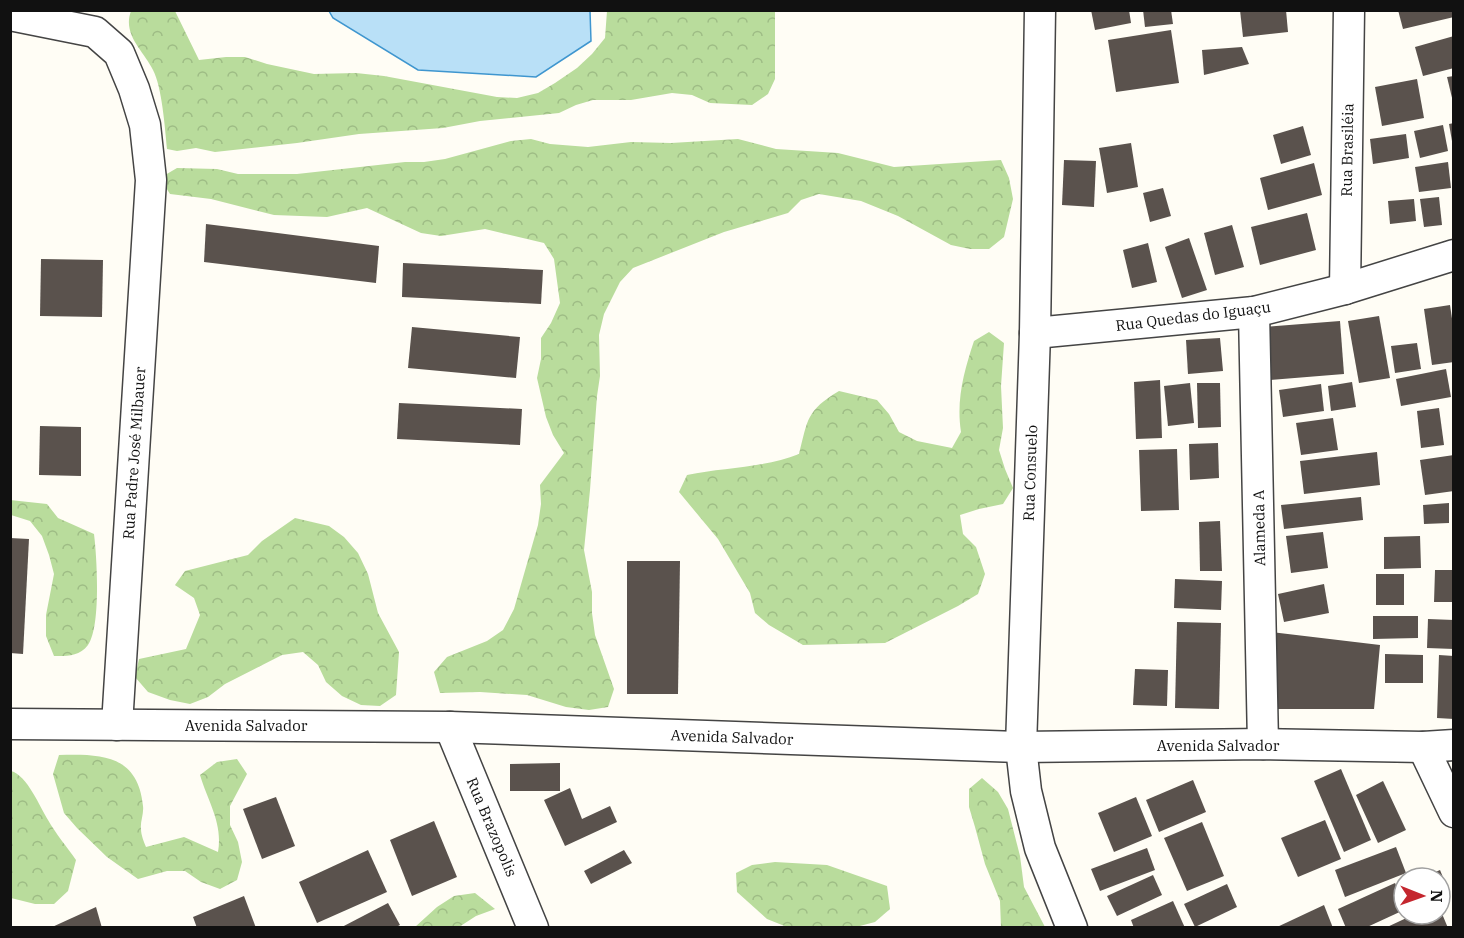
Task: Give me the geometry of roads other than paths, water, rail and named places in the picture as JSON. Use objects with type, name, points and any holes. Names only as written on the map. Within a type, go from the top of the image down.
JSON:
[{"type":"street","name":"Rua Consuelo","points":[[1040,10],[1035,333],[1021,747],[1026,791],[1040,848],[1072,927]]},
{"type":"street","name":"Rua Brasiléia","points":[[1345,289],[1349,10]]},
{"type":"street","name":"Rua Padre José Milbauer","points":[[10,15],[95,32],[119,53],[145,125],[151,180],[117,725]]},
{"type":"street","name":"Rua Quedas do Iguaçu","points":[[1035,333],[1254,312],[1345,289],[1454,255]]},
{"type":"street","name":"Alameda A","points":[[1254,312],[1263,744]]},
{"type":"street","name":"Avenida Salvador","points":[[10,724],[450,727],[1021,747],[1263,744],[1424,747],[1454,745]]},
{"type":"street","name":"Rua Brazopolis","points":[[450,727],[533,927]]},
{"type":"street","points":[[1424,747],[1454,812]]},
{"type":"water","points":[[329,11],[590,11],[591,41],[536,77],[418,70],[333,18]]}]
